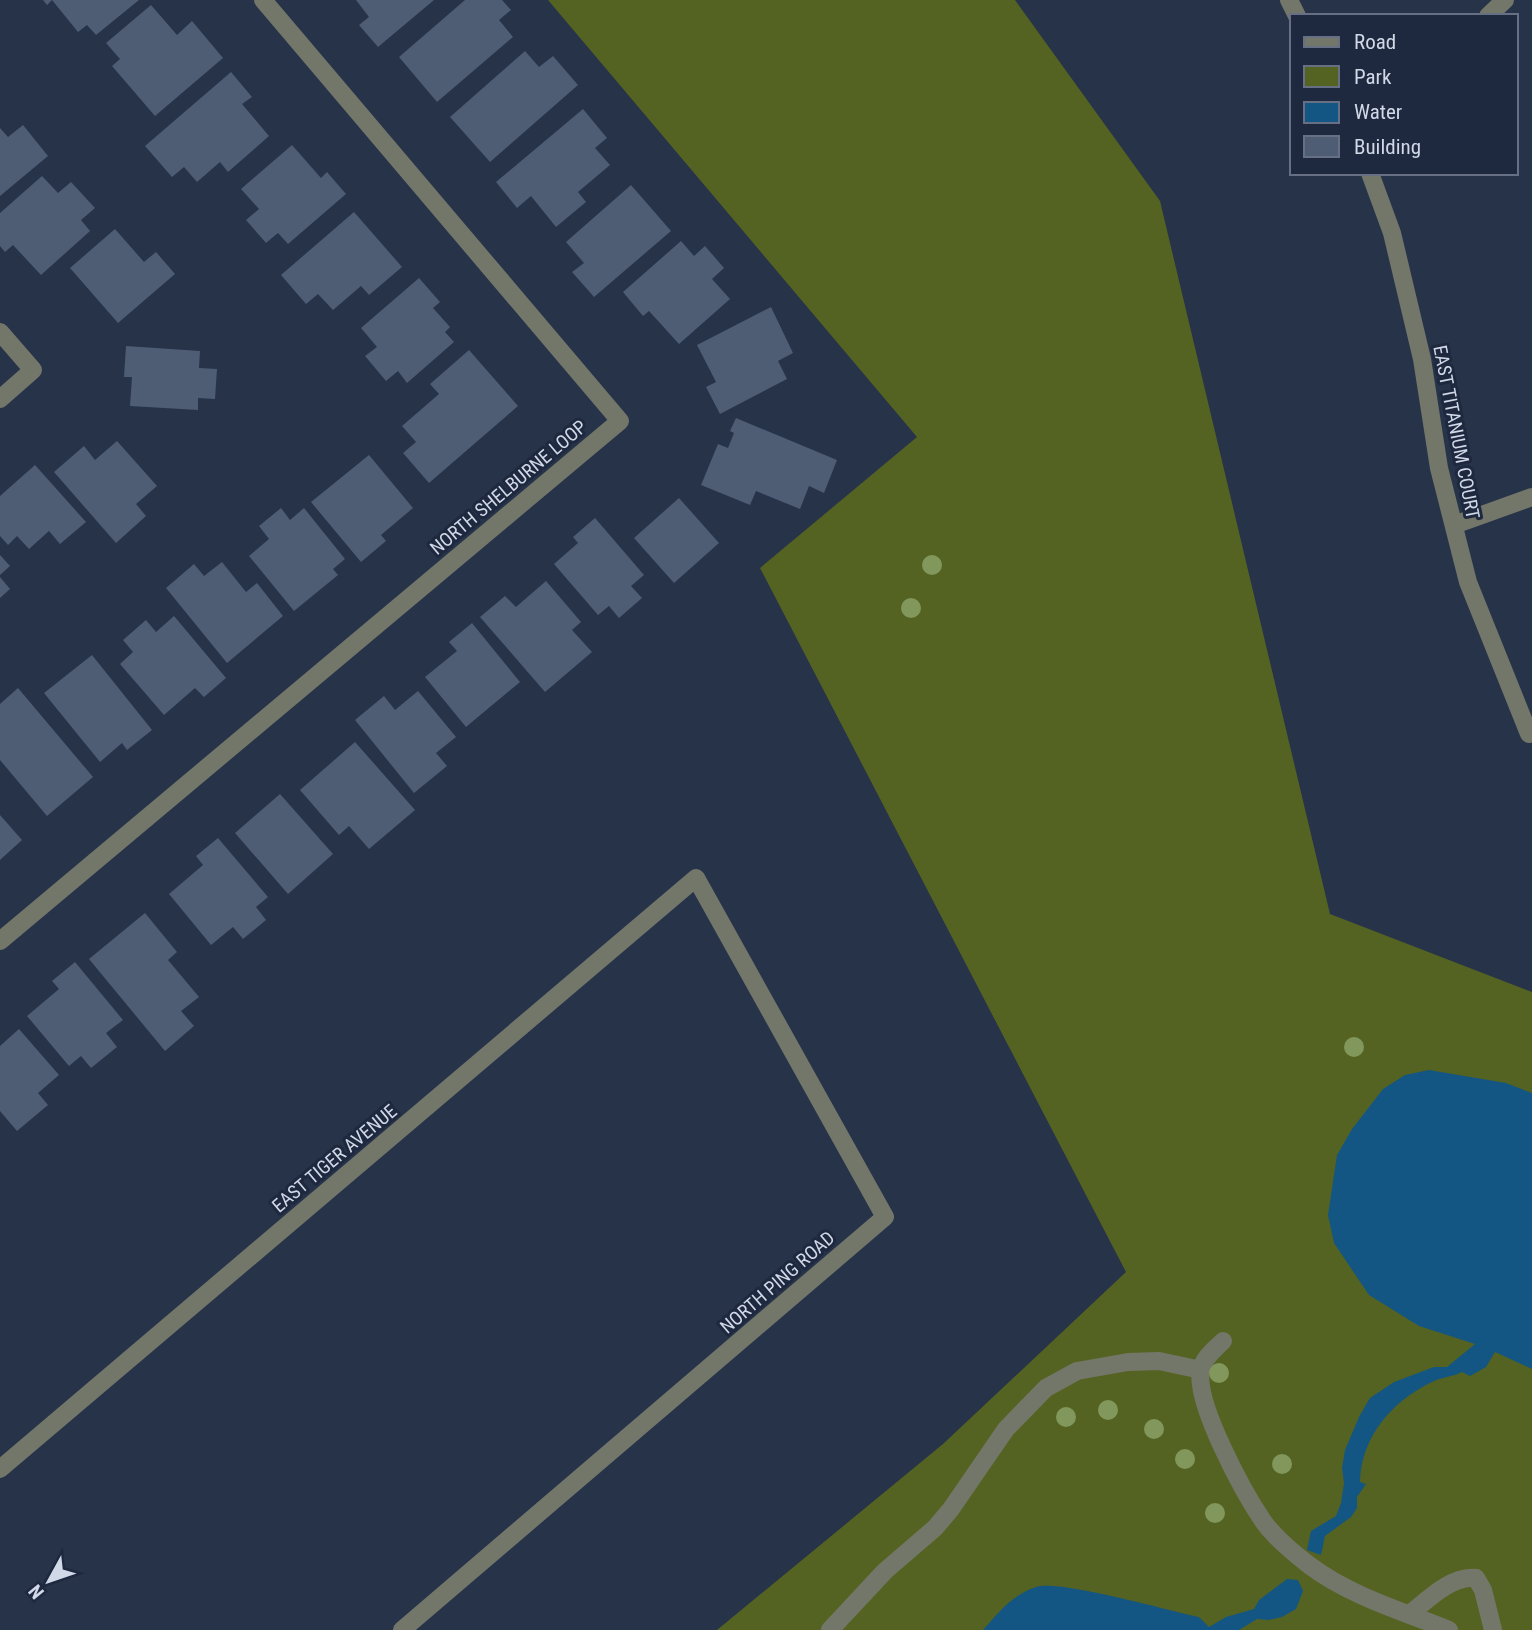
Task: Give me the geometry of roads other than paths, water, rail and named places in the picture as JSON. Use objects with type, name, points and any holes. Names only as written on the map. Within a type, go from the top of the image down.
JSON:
[{"type":"street","name":"NORTH SHELBURNE LOOP","points":[[0,941],[620,421],[262,0]]},
{"type":"street","points":[[1490,14],[1505,0]]},
{"type":"street","name":"EAST TITANIUM COURT","points":[[1371,175],[1392,233],[1422,359],[1439,468],[1468,582],[1529,734]]},
{"type":"street","points":[[0,332],[33,370],[0,399]]},
{"type":"street","points":[[1454,524],[1532,497]]},
{"type":"street","name":"EAST TIGER AVENUE","points":[[0,1469],[696,878]]},
{"type":"street","name":"NORTH PING ROAD","points":[[402,1630],[885,1217],[696,878]]},
{"type":"street","points":[[1223,1341],[1203,1361],[1200,1381],[1209,1415],[1248,1493],[1273,1533],[1310,1566],[1334,1581],[1449,1630]]},
{"type":"street","points":[[830,1630],[857,1598],[935,1528],[1006,1429],[1046,1388],[1077,1371],[1128,1362],[1158,1361],[1200,1370]]},
{"type":"street","points":[[1410,1614],[1438,1592],[1464,1578],[1472,1577],[1476,1578],[1483,1590],[1493,1630]]},
{"type":"water","points":[[1429,1070],[1506,1083],[1532,1093],[1532,1369],[1495,1352],[1486,1367],[1470,1376],[1462,1372],[1436,1380],[1404,1399],[1381,1422],[1373,1436],[1362,1466],[1360,1482],[1366,1484],[1357,1497],[1357,1508],[1351,1517],[1325,1536],[1321,1555],[1307,1550],[1311,1531],[1336,1516],[1344,1483],[1342,1468],[1345,1450],[1370,1398],[1394,1382],[1434,1367],[1447,1367],[1475,1344],[1419,1326],[1369,1295],[1334,1243],[1328,1215],[1337,1155],[1352,1129],[1383,1089],[1405,1075]]},
{"type":"water","points":[[1287,1579],[1298,1580],[1303,1591],[1296,1609],[1282,1617],[1257,1619],[1239,1630],[983,1630],[1006,1605],[1020,1595],[1036,1587],[1048,1586],[1090,1591],[1199,1617],[1209,1627],[1226,1617],[1254,1609],[1259,1600]]}]
